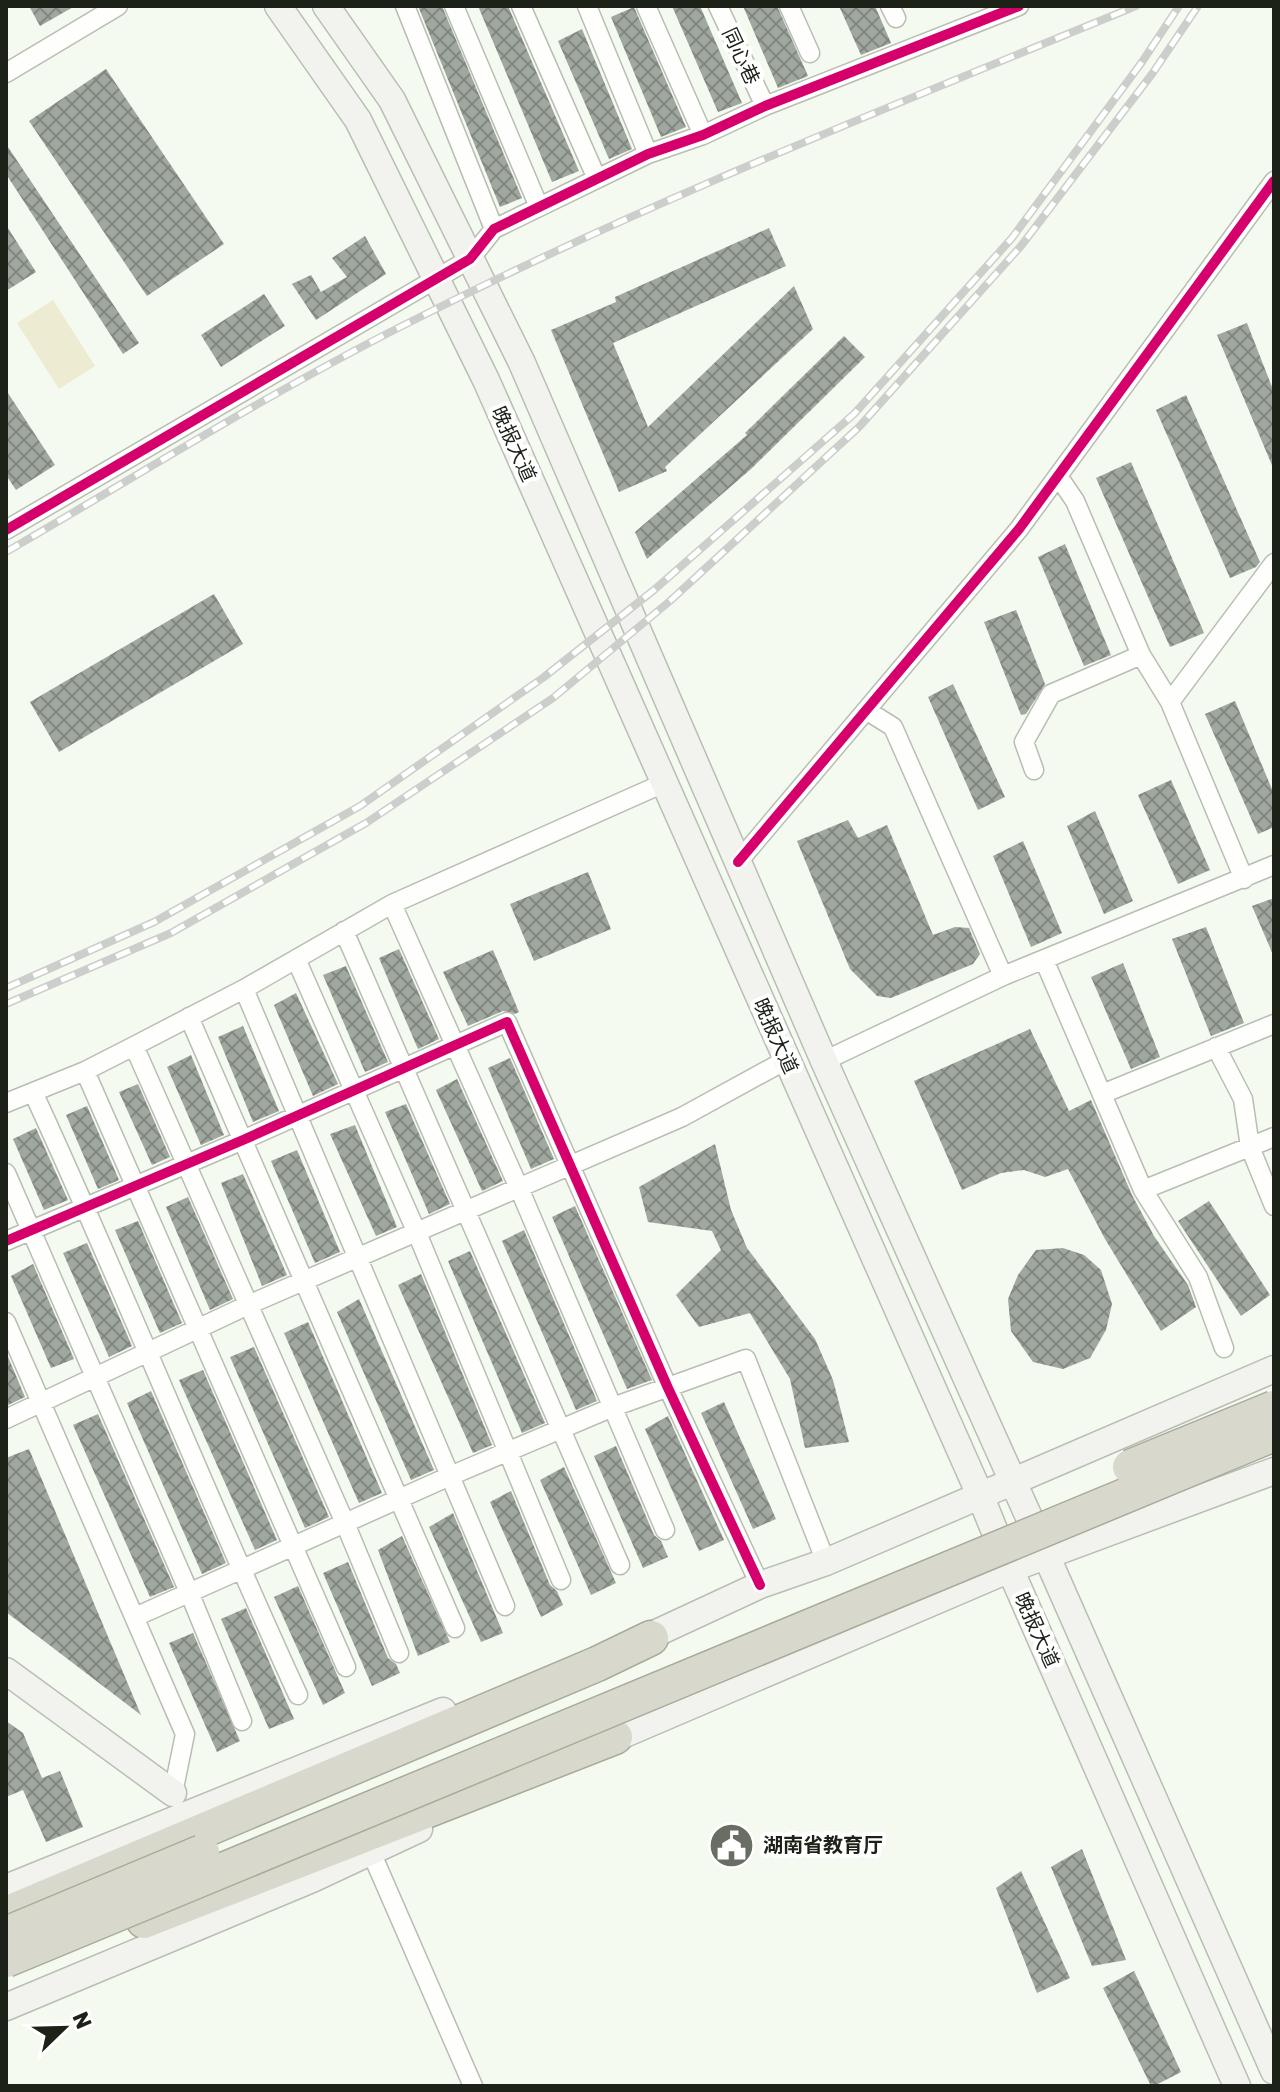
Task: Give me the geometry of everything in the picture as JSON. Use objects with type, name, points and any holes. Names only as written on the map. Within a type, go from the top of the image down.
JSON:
[{"type":"highway","points":[[6,1934],[1274,1408]]},
{"type":"highway","points":[[6,1960],[1274,1434]]},
{"type":"highway","points":[[6,1914],[597,1664],[651,1638]]},
{"type":"highway","points":[[6,1976],[615,1737]]},
{"type":"main road","name":"晚报大道","points":[[278,6],[358,120],[486,380],[980,1495],[1237,2086]]},
{"type":"main road","name":"晚报大道","points":[[326,6],[392,100],[522,363],[824,1061],[1274,2071]]},
{"type":"main road","points":[[6,1888],[494,1691],[651,1638],[760,1585],[826,1562],[1274,1369]]},
{"type":"main road","points":[[6,2007],[312,1879],[615,1737],[1010,1569],[1274,1471]]},
{"type":"main road","points":[[6,1671],[173,1793]]},
{"type":"street","points":[[6,73],[118,6]]},
{"type":"street","points":[[405,6],[494,229]]},
{"type":"street","points":[[454,6],[539,207]]},
{"type":"street","points":[[521,6],[597,179]]},
{"type":"street","points":[[587,6],[648,154]]},
{"type":"street","points":[[646,6],[703,135]]},
{"type":"street","name":"同心巷","points":[[718,6],[765,106]]},
{"type":"street","points":[[789,6],[810,53]]},
{"type":"street","points":[[6,530],[470,259],[494,229],[648,154],[703,135],[765,106],[1019,6]]},
{"type":"street","points":[[738,862],[1019,529],[1274,181]]},
{"type":"street","points":[[1058,476],[1075,501],[1141,655],[1170,702],[1244,879]]},
{"type":"street","points":[[1170,702],[1274,563]]},
{"type":"street","points":[[1034,770],[1024,742],[1051,694],[1141,655]]},
{"type":"street","points":[[866,710],[893,727],[1003,976]]},
{"type":"street","points":[[6,1103],[85,1071],[134,1046],[244,989],[392,904],[664,783]]},
{"type":"street","points":[[824,1061],[1003,976],[1045,962],[1274,865]]},
{"type":"street","points":[[392,904],[519,1188],[665,1530]]},
{"type":"street","points":[[344,931],[620,1565]]},
{"type":"street","points":[[296,959],[417,1233],[561,1580]]},
{"type":"street","points":[[1045,962],[1143,1190],[1198,1277],[1224,1348]]},
{"type":"street","points":[[244,989],[505,1606]]},
{"type":"street","points":[[189,1017],[455,1628]]},
{"type":"street","points":[[6,1241],[298,1116],[507,1022],[668,1388],[760,1585]]},
{"type":"street","points":[[1102,1094],[1274,1024]]},
{"type":"street","points":[[134,1046],[188,1163],[399,1653]]},
{"type":"street","points":[[1216,1047],[1243,1099],[1250,1147],[1274,1206]]},
{"type":"street","points":[[6,1419],[248,1305],[682,1117],[786,1060]]},
{"type":"street","points":[[85,1071],[200,1327],[346,1667]]},
{"type":"street","points":[[33,1092],[86,1206],[240,1570],[298,1695]]},
{"type":"street","points":[[1143,1190],[1274,1137]]},
{"type":"street","points":[[6,1173],[242,1721]]},
{"type":"street","points":[[6,1322],[185,1734],[173,1793]]},
{"type":"street","points":[[135,1617],[560,1429],[746,1359],[826,1562]]},
{"type":"street","points":[[371,1852],[473,2086]]},
{"type":"shaded area","points":[[53,300],[95,366],[59,389],[17,323]]},
{"type":"building","points":[[29,6],[75,6],[40,26]]},
{"type":"building","points":[[418,6],[442,6],[522,198],[500,207]]},
{"type":"building","points":[[478,6],[508,6],[579,171],[552,182]]},
{"type":"building","points":[[672,6],[700,6],[742,103],[718,112]]},
{"type":"building","points":[[743,6],[777,6],[808,76],[778,88]]},
{"type":"building","points":[[839,6],[875,6],[891,43],[861,55]]},
{"type":"building","points":[[634,7],[686,127],[661,137],[611,17]]},
{"type":"building","points":[[582,29],[632,149],[609,159],[558,41]]},
{"type":"building","points":[[106,69],[224,244],[147,296],[29,121]]},
{"type":"building","points":[[6,144],[139,343],[123,354],[6,174]]},
{"type":"building","points":[[6,225],[36,272],[6,291]]},
{"type":"building","points":[[769,228],[786,266],[613,343],[648,427],[794,286],[813,329],[665,467],[667,471],[619,492],[551,330],[616,302],[615,297]]},
{"type":"building","points":[[365,236],[386,274],[316,320],[292,284],[311,275],[321,292],[347,277],[332,258]]},
{"type":"building","points":[[264,294],[285,326],[221,367],[201,335]]},
{"type":"building","points":[[1247,323],[1274,392],[1274,470],[1217,335]]},
{"type":"building","points":[[844,336],[865,357],[751,469],[647,559],[635,532],[747,435],[745,433]]},
{"type":"building","points":[[6,390],[55,465],[16,490],[6,475]]},
{"type":"building","points":[[1186,395],[1260,562],[1256,567],[1230,578],[1156,410]]},
{"type":"building","points":[[1131,462],[1204,633],[1170,647],[1096,478]]},
{"type":"building","points":[[1065,544],[1111,655],[1084,666],[1038,557]]},
{"type":"building","points":[[214,594],[243,644],[59,752],[30,702]]},
{"type":"building","points":[[1016,610],[1045,684],[1026,714],[1021,715],[984,622]]},
{"type":"building","points":[[953,684],[1005,797],[978,810],[928,697]]},
{"type":"building","points":[[1235,701],[1274,794],[1274,827],[1258,834],[1205,714]]},
{"type":"building","points":[[1171,780],[1210,870],[1178,884],[1138,795]]},
{"type":"building","points":[[1095,811],[1133,901],[1104,914],[1067,826]]},
{"type":"building","points":[[848,820],[858,838],[887,825],[933,935],[955,927],[969,928],[980,954],[973,964],[891,998],[877,996],[850,969],[797,841]]},
{"type":"building","points":[[1023,841],[1062,933],[1031,947],[993,856]]},
{"type":"building","points":[[588,872],[611,929],[534,961],[510,904]]},
{"type":"building","points":[[1274,898],[1274,957],[1252,906]]},
{"type":"building","points":[[1206,927],[1244,1023],[1211,1036],[1172,939]]},
{"type":"building","points":[[399,949],[439,1039],[418,1049],[379,958]]},
{"type":"building","points":[[493,950],[519,1012],[503,1011],[468,1026],[443,972]]},
{"type":"building","points":[[1123,963],[1160,1057],[1131,1069],[1091,977]]},
{"type":"building","points":[[346,966],[388,1062],[365,1072],[323,975]]},
{"type":"building","points":[[296,993],[338,1084],[313,1096],[274,1005]]},
{"type":"building","points":[[243,1026],[279,1111],[253,1122],[218,1037]]},
{"type":"building","points":[[1030,1029],[1069,1111],[1091,1100],[1132,1195],[1154,1236],[1188,1285],[1196,1307],[1161,1331],[1105,1239],[1068,1169],[1045,1177],[1024,1170],[1001,1173],[962,1190],[914,1081]]},
{"type":"building","points":[[191,1055],[224,1135],[201,1145],[167,1067]]},
{"type":"building","points":[[510,1058],[554,1159],[531,1169],[488,1068]]},
{"type":"building","points":[[457,1079],[503,1181],[482,1191],[436,1090]]},
{"type":"building","points":[[138,1084],[170,1157],[152,1165],[119,1092]]},
{"type":"building","points":[[406,1104],[450,1204],[429,1214],[385,1112]]},
{"type":"building","points":[[87,1106],[119,1180],[98,1189],[66,1115]]},
{"type":"building","points":[[355,1125],[397,1227],[376,1236],[330,1134]]},
{"type":"building","points":[[36,1128],[68,1200],[44,1210],[13,1139]]},
{"type":"building","points":[[715,1144],[731,1210],[747,1248],[815,1339],[833,1380],[849,1442],[805,1448],[790,1379],[750,1313],[699,1327],[676,1295],[721,1250],[712,1231],[648,1222],[639,1187]]},
{"type":"building","points":[[297,1150],[340,1252],[315,1263],[271,1161]]},
{"type":"building","points":[[243,1174],[287,1275],[262,1286],[221,1183]]},
{"type":"building","points":[[188,1197],[233,1299],[210,1310],[166,1207]]},
{"type":"building","points":[[1209,1201],[1270,1295],[1241,1316],[1178,1221]]},
{"type":"building","points":[[575,1206],[652,1380],[627,1389],[552,1217]]},
{"type":"building","points":[[138,1221],[182,1323],[160,1333],[115,1230]]},
{"type":"building","points":[[524,1230],[597,1401],[576,1410],[502,1241]]},
{"type":"building","points":[[87,1243],[132,1346],[109,1357],[63,1253]]},
{"type":"building","points":[[1063,1248],[1084,1255],[1101,1270],[1112,1304],[1106,1330],[1090,1358],[1063,1369],[1033,1362],[1011,1331],[1008,1299],[1018,1275],[1036,1250]]},
{"type":"building","points":[[470,1251],[545,1423],[522,1433],[448,1261]]},
{"type":"building","points":[[33,1264],[74,1359],[51,1368],[11,1276]]},
{"type":"building","points":[[421,1274],[492,1445],[473,1453],[398,1285]]},
{"type":"building","points":[[359,1299],[434,1470],[411,1480],[337,1312]]},
{"type":"building","points":[[308,1322],[382,1493],[359,1503],[284,1333]]},
{"type":"building","points":[[254,1347],[329,1517],[305,1528],[230,1357]]},
{"type":"building","points":[[6,1352],[25,1397],[6,1406]]},
{"type":"building","points":[[203,1370],[277,1540],[255,1550],[179,1380]]},
{"type":"building","points":[[151,1391],[226,1563],[202,1574],[127,1403]]},
{"type":"building","points":[[724,1402],[776,1519],[753,1529],[701,1413]]},
{"type":"building","points":[[98,1414],[174,1587],[150,1597],[73,1425]]},
{"type":"building","points":[[668,1416],[724,1540],[699,1551],[645,1429]]},
{"type":"building","points":[[616,1446],[654,1535],[661,1541],[668,1557],[643,1568],[594,1456]]},
{"type":"building","points":[[29,1449],[141,1715],[6,1612],[6,1458]]},
{"type":"building","points":[[564,1467],[616,1583],[591,1595],[540,1480]]},
{"type":"building","points":[[511,1491],[550,1585],[557,1591],[563,1605],[541,1617],[490,1502]]},
{"type":"building","points":[[453,1513],[503,1633],[481,1642],[429,1527]]},
{"type":"building","points":[[402,1536],[450,1642],[418,1656],[378,1550]]},
{"type":"building","points":[[348,1562],[388,1658],[396,1664],[400,1673],[372,1686],[323,1573]]},
{"type":"building","points":[[298,1586],[345,1693],[323,1705],[274,1597]]},
{"type":"building","points":[[246,1608],[294,1719],[269,1729],[221,1619]]},
{"type":"building","points":[[193,1633],[240,1741],[217,1752],[169,1643]]},
{"type":"building","points":[[6,1721],[23,1733],[42,1778],[60,1771],[83,1827],[46,1842],[23,1790],[6,1797]]},
{"type":"building","points":[[1082,1849],[1126,1960],[1092,1966],[1051,1867]]},
{"type":"building","points":[[1021,1871],[1070,1978],[1037,1993],[996,1888]]},
{"type":"building","points":[[1134,1971],[1181,2072],[1154,2086],[1151,2086],[1103,1988]]},
{"type":"railway","points":[[6,552],[313,373],[506,275],[774,155],[1136,6]]},
{"type":"railway","points":[[6,988],[154,922],[360,806],[544,677],[654,590],[854,414],[1012,238],[1142,62],[1179,6]]},
{"type":"railway","points":[[6,1004],[171,933],[366,823],[553,698],[670,601],[859,427],[1021,246],[1152,74],[1198,6]]},
{"type":"cycle path","points":[[6,530],[470,259],[494,229],[648,154],[703,135],[765,106],[1019,6]]},
{"type":"cycle path","points":[[738,862],[1019,529],[1274,181]]},
{"type":"cycle path","points":[[6,1241],[507,1022],[668,1388],[760,1585]]},
{"type":"place","name":"湖南省教育厅","points":[[732,1845]]}]
